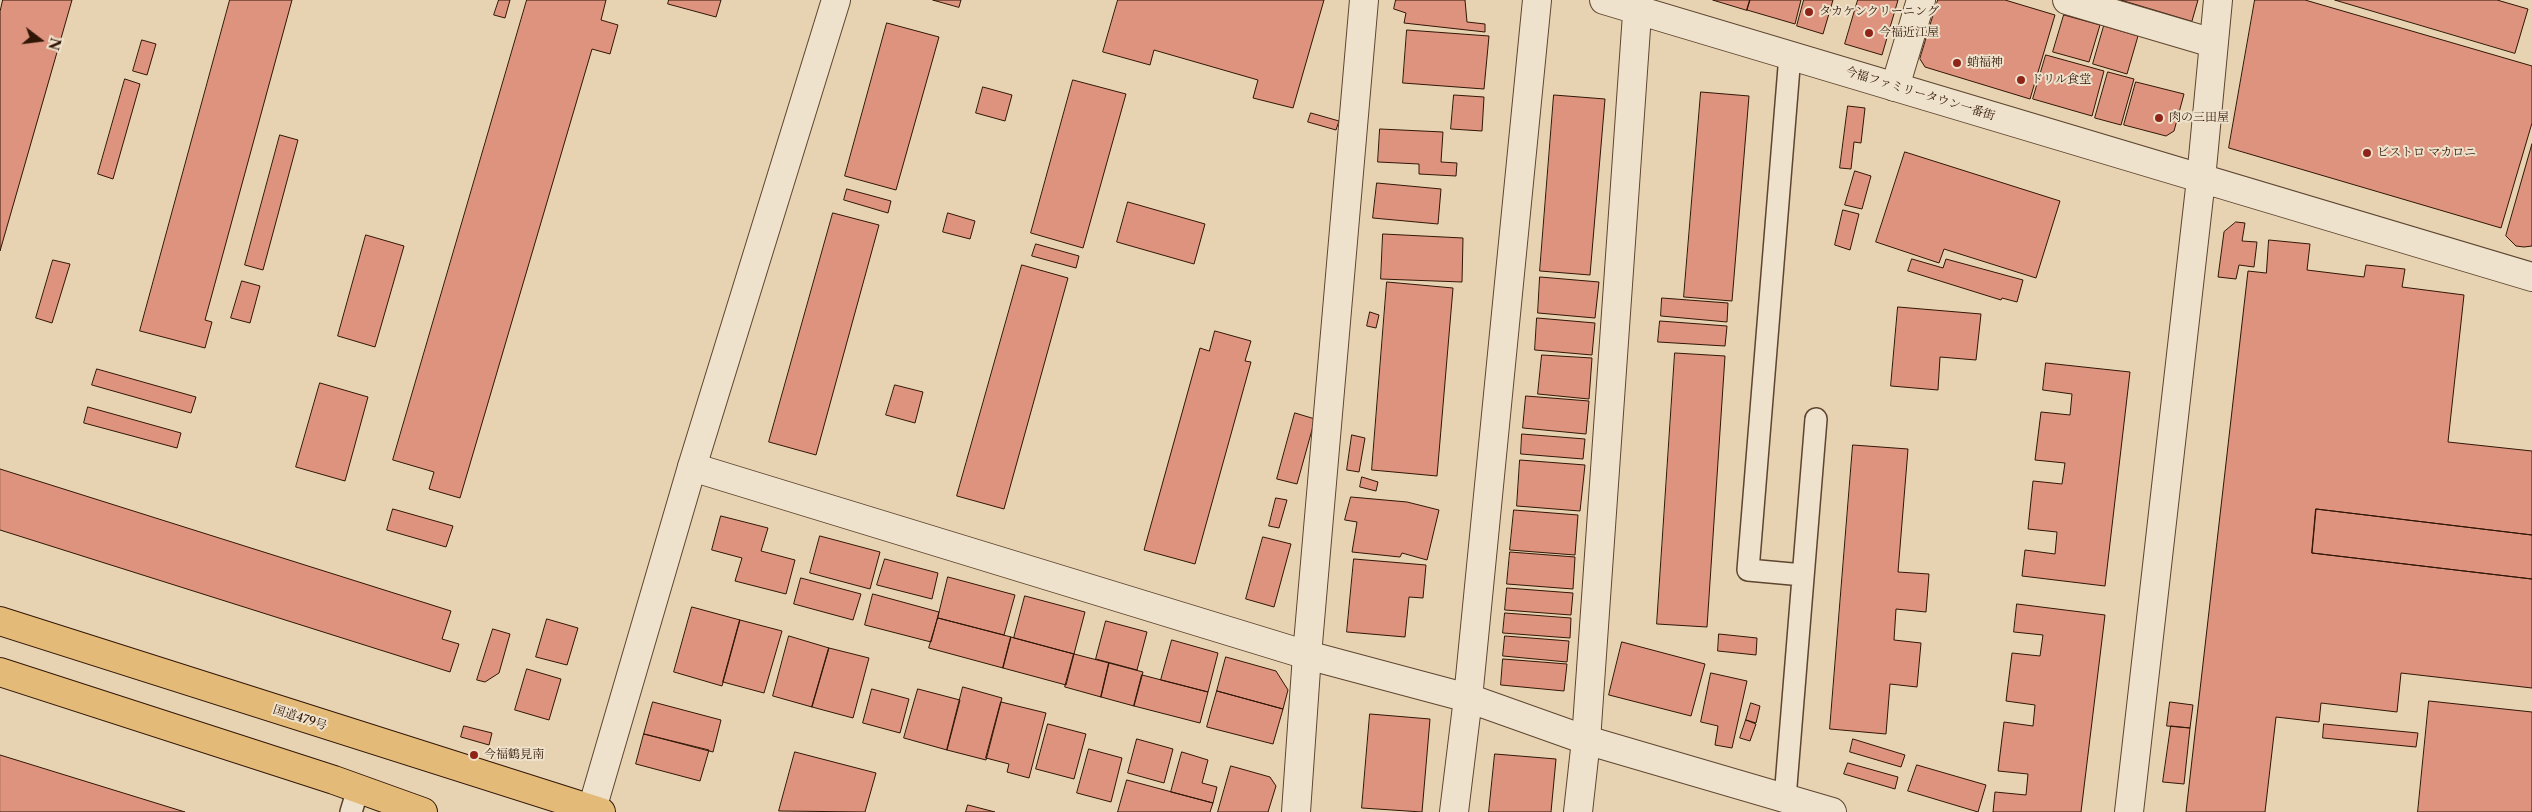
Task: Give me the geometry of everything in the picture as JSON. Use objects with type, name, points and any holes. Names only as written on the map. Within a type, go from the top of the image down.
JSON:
[{"type":"highway","name":"国道479号","points":[[0,621],[596,811]]},
{"type":"highway","points":[[0,672],[354,800],[423,812]]},
{"type":"street","points":[[596,811],[692,467],[836,0]]},
{"type":"street","points":[[1296,812],[1307,655],[1364,0]]},
{"type":"street","points":[[1454,812],[1468,698],[1537,0]]},
{"type":"street","name":"今福ファミリータウン一番街","points":[[1604,0],[1638,5],[1895,87],[2532,277]]},
{"type":"street","points":[[1895,87],[1921,0]]},
{"type":"street","points":[[2067,0],[2213,43]]},
{"type":"street","points":[[2129,812],[2201,179],[2218,0]]},
{"type":"street","points":[[1578,812],[1586,740],[1638,5]]},
{"type":"street","points":[[692,467],[1307,655],[1468,698],[1586,740],[1832,812]]},
{"type":"lane","points":[[1790,55],[1748,570],[1803,575]]},
{"type":"lane","points":[[1785,798],[1816,420]]},
{"type":"building","points":[[3,0],[72,0],[0,251],[0,12]]},
{"type":"building","points":[[230,0],[292,0],[205,320],[212,322],[205,348],[140,331]]},
{"type":"building","points":[[499,0],[510,0],[505,18],[494,15]]},
{"type":"building","points":[[527,0],[606,0],[601,20],[618,25],[610,54],[592,49],[460,498],[429,489],[434,472],[393,460]]},
{"type":"building","points":[[669,0],[721,0],[716,17],[668,4]]},
{"type":"building","points":[[933,0],[961,0],[959,7]]},
{"type":"building","points":[[1118,0],[1324,0],[1293,108],[1253,98],[1258,80],[1154,50],[1150,65],[1103,52]]},
{"type":"building","points":[[1396,0],[1465,0],[1467,22],[1485,24],[1485,32],[1404,23],[1406,13],[1394,9]]},
{"type":"building","points":[[1713,0],[1750,0],[1747,10]]},
{"type":"building","points":[[1750,0],[1801,0],[1795,24],[1747,10]]},
{"type":"building","points":[[1804,0],[1833,0],[1823,34],[1797,26]]},
{"type":"building","points":[[1858,0],[1898,0],[1882,55],[1845,44]]},
{"type":"building","points":[[1938,0],[2005,0],[2055,15],[2030,99],[1925,67],[1920,59]]},
{"type":"building","points":[[2121,0],[2198,0],[2192,21]]},
{"type":"building","points":[[2255,0],[2305,0],[2532,66],[2532,123],[2501,228],[2229,148]]},
{"type":"building","points":[[2335,0],[2497,0],[2528,9],[2515,53]]},
{"type":"building","points":[[2064,15],[2100,25],[2089,62],[2053,52]]},
{"type":"building","points":[[887,23],[939,37],[896,190],[845,176]]},
{"type":"building","points":[[2104,26],[2138,36],[2127,74],[2093,64]]},
{"type":"building","points":[[1407,30],[1489,36],[1484,89],[1403,83]]},
{"type":"building","points":[[142,40],[156,44],[147,75],[133,71]]},
{"type":"building","points":[[2046,55],[2104,71],[2092,116],[2033,99]]},
{"type":"building","points":[[2108,72],[2134,79],[2121,125],[2095,118]]},
{"type":"building","points":[[125,79],[140,84],[113,179],[98,174]]},
{"type":"building","points":[[1073,80],[1126,94],[1083,248],[1031,233]]},
{"type":"building","points":[[2136,82],[2184,94],[2174,131],[2166,136],[2124,125]]},
{"type":"building","points":[[983,87],[1012,95],[1005,121],[976,113]]},
{"type":"building","points":[[1701,92],[1749,96],[1732,301],[1684,297]]},
{"type":"building","points":[[1454,95],[1484,97],[1482,131],[1451,129]]},
{"type":"building","points":[[1554,95],[1605,99],[1590,275],[1540,271]]},
{"type":"building","points":[[1848,106],[1865,108],[1861,143],[1854,142],[1851,169],[1840,168]]},
{"type":"building","points":[[1311,113],[1339,121],[1336,130],[1308,122]]},
{"type":"building","points":[[1380,129],[1443,132],[1441,162],[1457,163],[1456,176],[1419,174],[1419,164],[1378,162]]},
{"type":"building","points":[[280,135],[298,140],[263,270],[245,265]]},
{"type":"building","points":[[2532,144],[2532,246],[2524,247],[2516,246],[2506,236]]},
{"type":"building","points":[[1905,152],[2060,201],[2036,278],[1944,249],[1939,263],[1876,242]]},
{"type":"building","points":[[1855,171],[1871,176],[1862,209],[1845,205]]},
{"type":"building","points":[[1377,183],[1441,189],[1438,224],[1373,218]]},
{"type":"building","points":[[847,189],[891,201],[888,213],[844,200]]},
{"type":"building","points":[[1128,202],[1205,224],[1194,264],[1117,242]]},
{"type":"building","points":[[1843,210],[1859,214],[1850,250],[1835,245]]},
{"type":"building","points":[[833,213],[879,225],[816,455],[769,442]]},
{"type":"building","points":[[948,213],[975,221],[970,239],[943,232]]},
{"type":"building","points":[[2236,222],[2245,223],[2242,241],[2257,242],[2254,267],[2239,265],[2236,279],[2218,277],[2224,232]]},
{"type":"building","points":[[1383,234],[1463,238],[1462,282],[1381,279]]},
{"type":"building","points":[[366,235],[404,246],[375,347],[338,336]]},
{"type":"building","points":[[2269,240],[2310,244],[2307,270],[2364,277],[2366,265],[2405,269],[2402,287],[2464,295],[2448,442],[2532,451],[2532,535],[2316,509],[2312,553],[2532,579],[2532,688],[2401,673],[2397,712],[2321,703],[2319,722],[2276,717],[2265,812],[2186,812],[2248,271],[2266,273]]},
{"type":"building","points":[[1036,244],[1079,256],[1076,268],[1032,256]]},
{"type":"building","points":[[1912,259],[1943,268],[1946,259],[2023,280],[2017,302],[2002,298],[2001,300],[1908,271]]},
{"type":"building","points":[[53,260],[70,264],[52,323],[36,318]]},
{"type":"building","points":[[1022,265],[1068,278],[1004,509],[957,496]]},
{"type":"building","points":[[1540,277],[1599,282],[1595,318],[1538,313]]},
{"type":"building","points":[[242,281],[260,286],[250,323],[231,318]]},
{"type":"building","points":[[1387,282],[1453,288],[1437,476],[1372,470]]},
{"type":"building","points":[[1662,298],[1728,303],[1727,322],[1661,316]]},
{"type":"building","points":[[1898,307],[1981,314],[1976,360],[1940,357],[1938,390],[1891,386]]},
{"type":"building","points":[[1370,312],[1379,315],[1376,328],[1367,326]]},
{"type":"building","points":[[1537,318],[1595,323],[1592,355],[1535,350]]},
{"type":"building","points":[[1660,321],[1727,326],[1725,346],[1658,342]]},
{"type":"building","points":[[1215,331],[1251,341],[1245,361],[1251,362],[1195,564],[1144,550],[1200,348],[1209,351]]},
{"type":"building","points":[[1675,353],[1725,356],[1707,627],[1657,624]]},
{"type":"building","points":[[1542,355],[1592,358],[1589,399],[1538,394]]},
{"type":"building","points":[[2046,363],[2130,372],[2105,586],[2022,576],[2025,550],[2055,554],[2057,532],[2028,529],[2033,481],[2062,484],[2065,463],[2035,460],[2041,412],[2070,415],[2072,394],[2043,390]]},
{"type":"building","points":[[97,369],[196,397],[191,413],[92,385]]},
{"type":"building","points":[[320,383],[368,397],[345,481],[296,467]]},
{"type":"building","points":[[895,385],[923,392],[915,423],[886,415]]},
{"type":"building","points":[[1526,396],[1589,401],[1586,434],[1523,428]]},
{"type":"building","points":[[88,407],[181,433],[177,448],[84,423]]},
{"type":"building","points":[[1295,413],[1315,419],[1297,484],[1277,479]]},
{"type":"building","points":[[1522,434],[1585,439],[1583,459],[1521,454]]},
{"type":"building","points":[[1352,435],[1365,438],[1359,472],[1347,470]]},
{"type":"building","points":[[1853,445],[1908,449],[1898,572],[1929,574],[1926,612],[1896,609],[1894,640],[1921,643],[1917,687],[1890,684],[1886,734],[1830,729]]},
{"type":"building","points":[[1520,460],[1585,465],[1580,511],[1517,506]]},
{"type":"building","points":[[0,469],[451,611],[442,639],[459,644],[450,672],[0,530]]},
{"type":"building","points":[[1362,477],[1378,482],[1376,491],[1360,487]]},
{"type":"building","points":[[1351,497],[1407,502],[1439,510],[1427,560],[1402,553],[1400,557],[1352,552],[1357,522],[1345,520]]},
{"type":"building","points":[[1276,498],[1287,500],[1279,528],[1269,526]]},
{"type":"building","points":[[393,509],[453,526],[446,547],[387,530]]},
{"type":"building","points":[[2316,509],[2532,535],[2532,579],[2312,553]]},
{"type":"building","points":[[1514,510],[1578,515],[1575,555],[1510,550]]},
{"type":"building","points":[[721,516],[768,528],[761,551],[795,560],[786,594],[735,581],[742,558],[712,550]]},
{"type":"building","points":[[820,536],[880,552],[870,589],[810,573]]},
{"type":"building","points":[[1263,537],[1291,544],[1274,607],[1246,599]]},
{"type":"building","points":[[1510,552],[1575,557],[1573,589],[1507,584]]},
{"type":"building","points":[[885,559],[938,573],[932,599],[877,585]]},
{"type":"building","points":[[1354,559],[1426,565],[1423,598],[1409,597],[1405,637],[1347,632]]},
{"type":"building","points":[[948,577],[1015,595],[1004,635],[938,618]]},
{"type":"building","points":[[801,578],[861,594],[853,620],[794,604]]},
{"type":"building","points":[[1507,588],[1573,593],[1571,615],[1505,610]]},
{"type":"building","points":[[873,594],[939,612],[931,642],[865,625]]},
{"type":"building","points":[[1025,596],[1085,612],[1074,654],[1014,638]]},
{"type":"building","points":[[2017,604],[2105,615],[2081,812],[1993,812],[1995,792],[2026,795],[2028,774],[1998,771],[2004,722],[2033,726],[2035,705],[2006,701],[2012,653],[2040,656],[2043,635],[2014,632]]},
{"type":"building","points":[[692,607],[740,620],[722,686],[674,672]]},
{"type":"building","points":[[1505,613],[1571,618],[1570,638],[1503,633]]},
{"type":"building","points":[[938,618],[1011,637],[1003,668],[929,648]]},
{"type":"building","points":[[547,619],[578,628],[567,665],[536,657]]},
{"type":"building","points":[[740,620],[782,631],[764,693],[723,682]]},
{"type":"building","points":[[1106,621],[1147,632],[1137,670],[1096,659]]},
{"type":"building","points":[[493,629],[510,634],[499,673],[485,682],[477,680]]},
{"type":"building","points":[[1719,634],[1757,638],[1756,655],[1718,651]]},
{"type":"building","points":[[789,636],[829,648],[812,707],[773,696]]},
{"type":"building","points":[[1505,636],[1569,641],[1567,662],[1503,656]]},
{"type":"building","points":[[1011,637],[1074,654],[1066,685],[1003,668]]},
{"type":"building","points":[[1172,640],[1218,653],[1208,692],[1161,680]]},
{"type":"building","points":[[1622,642],[1705,664],[1691,716],[1609,695]]},
{"type":"building","points":[[829,648],[869,658],[853,718],[812,707]]},
{"type":"building","points":[[1074,654],[1109,663],[1101,697],[1065,687]]},
{"type":"building","points":[[1226,657],[1276,671],[1288,690],[1283,709],[1217,691]]},
{"type":"building","points":[[1503,659],[1567,664],[1564,691],[1501,685]]},
{"type":"building","points":[[1109,663],[1143,672],[1134,706],[1101,697]]},
{"type":"building","points":[[527,669],[561,679],[549,720],[515,710]]},
{"type":"building","points":[[1711,673],[1747,681],[1732,748],[1715,745],[1718,726],[1701,722]]},
{"type":"building","points":[[1142,675],[1208,692],[1200,723],[1134,706]]},
{"type":"building","points":[[963,687],[1002,698],[986,760],[947,750]]},
{"type":"building","points":[[872,689],[909,699],[900,733],[863,723]]},
{"type":"building","points":[[918,689],[960,700],[947,750],[904,738]]},
{"type":"building","points":[[1217,691],[1283,709],[1273,744],[1207,727]]},
{"type":"building","points":[[2429,701],[2532,712],[2532,812],[2418,812]]},
{"type":"building","points":[[653,702],[721,720],[713,752],[644,734]]},
{"type":"building","points":[[1001,702],[1046,713],[1029,778],[1007,772],[1009,764],[986,758]]},
{"type":"building","points":[[2170,702],[2193,705],[2190,728],[2167,726]]},
{"type":"building","points":[[1751,703],[1760,706],[1756,723],[1746,720]]},
{"type":"building","points":[[1370,714],[1430,719],[1422,812],[1362,808]]},
{"type":"building","points":[[1746,720],[1756,724],[1750,741],[1740,738]]},
{"type":"building","points":[[1048,724],[1086,734],[1074,779],[1036,769]]},
{"type":"building","points":[[2324,724],[2418,733],[2416,747],[2323,738]]},
{"type":"building","points":[[464,726],[492,733],[489,745],[461,737]]},
{"type":"building","points":[[2171,726],[2190,728],[2184,784],[2163,782]]},
{"type":"building","points":[[644,734],[709,750],[700,781],[636,764]]},
{"type":"building","points":[[1137,739],[1173,749],[1164,783],[1128,773]]},
{"type":"building","points":[[1853,739],[1905,755],[1901,767],[1850,752]]},
{"type":"building","points":[[1089,749],[1122,758],[1111,802],[1077,793]]},
{"type":"building","points":[[795,752],[876,773],[865,812],[779,811]]},
{"type":"building","points":[[1182,752],[1208,760],[1202,783],[1217,787],[1213,803],[1171,792]]},
{"type":"building","points":[[1495,754],[1556,759],[1551,812],[1489,812]]},
{"type":"building","points":[[0,755],[185,812],[0,812]]},
{"type":"building","points":[[1848,763],[1898,777],[1895,789],[1844,774]]},
{"type":"building","points":[[1917,765],[1986,785],[1978,812],[1908,791]]},
{"type":"building","points":[[1231,766],[1270,777],[1276,786],[1268,812],[1218,812]]},
{"type":"building","points":[[1127,780],[1213,803],[1210,812],[1118,812]]},
{"type":"building","points":[[968,805],[995,812],[966,812]]},
{"type":"place","name":"タカケンクリーニング","points":[[1809,12]]},
{"type":"place","name":"今福近江屋","points":[[1869,33]]},
{"type":"place","name":"蛸福神","points":[[1957,63]]},
{"type":"place","name":"ドリル食堂","points":[[2021,80]]},
{"type":"place","name":"肉の三田屋","points":[[2159,118]]},
{"type":"place","name":"ビストロ マカロニ","points":[[2367,153]]},
{"type":"place","name":"今福鶴見南","points":[[474,755]]}]
